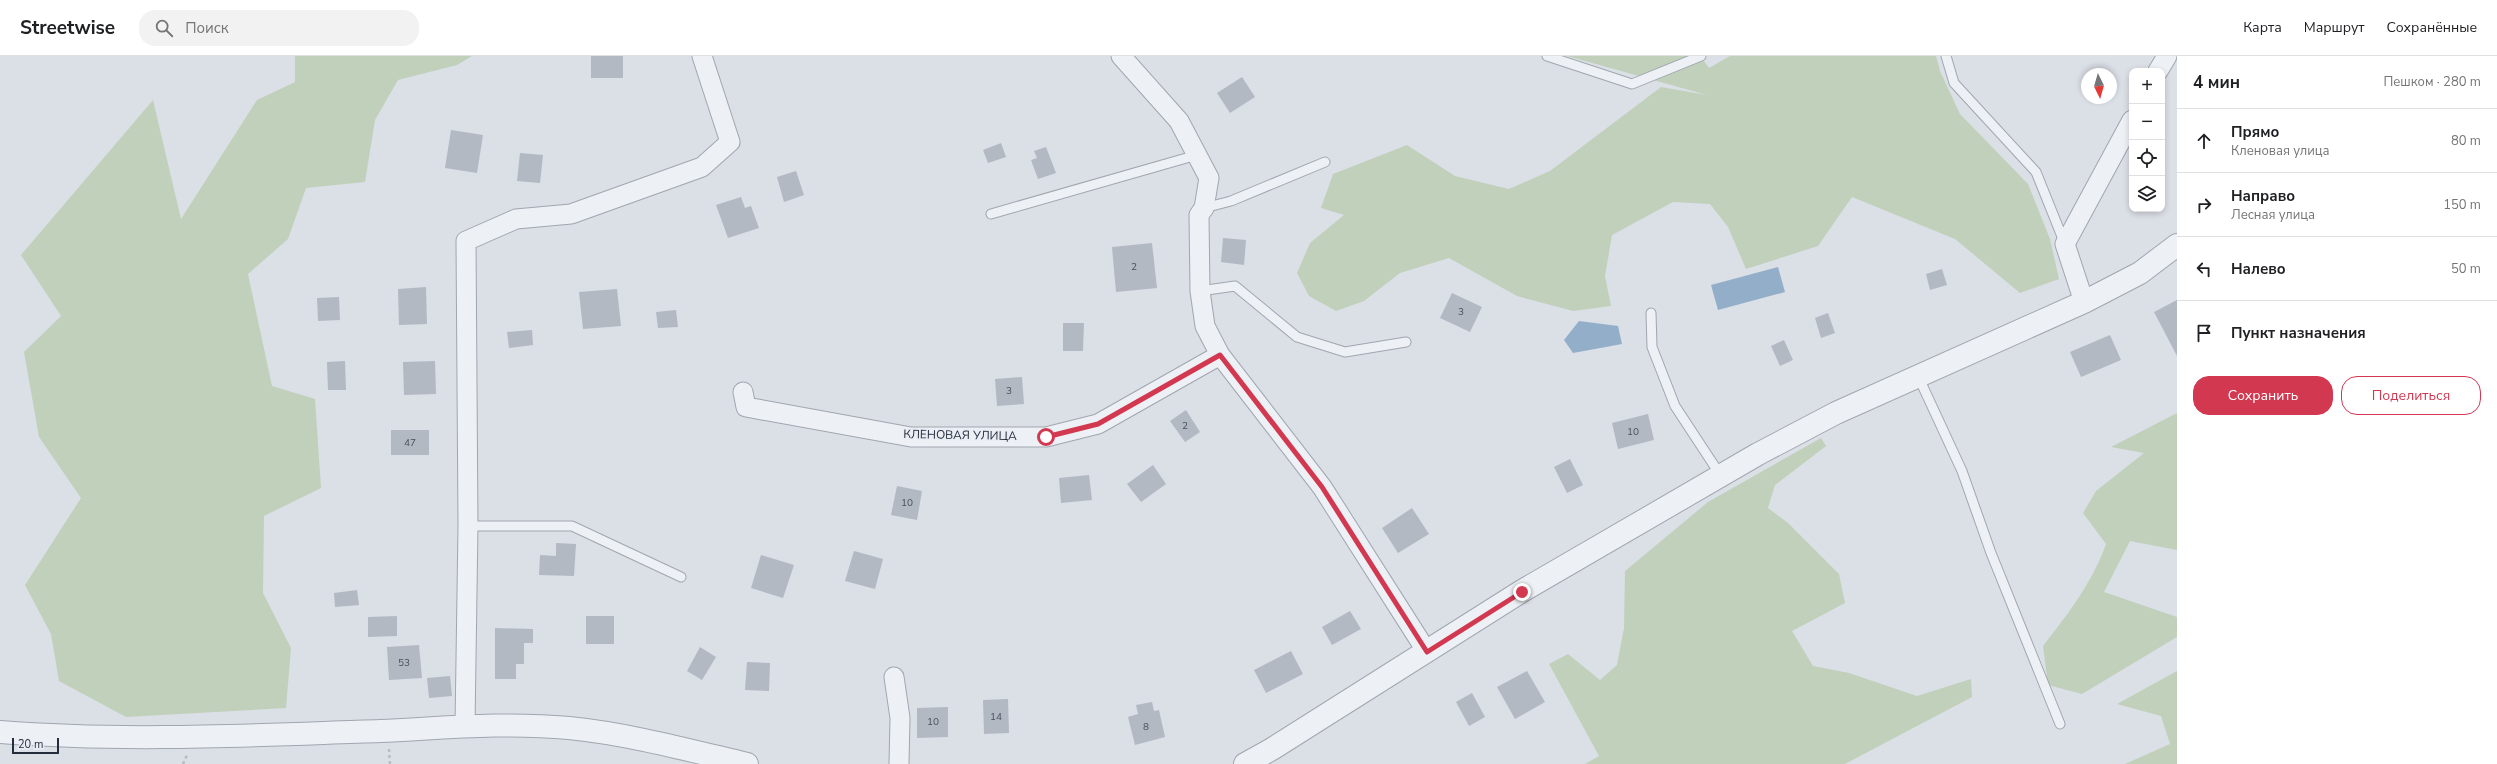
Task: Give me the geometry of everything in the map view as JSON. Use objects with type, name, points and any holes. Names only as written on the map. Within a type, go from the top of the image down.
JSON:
[{"type":"street","points":[[465,726],[468,526],[466,242],[516,219],[571,214],[702,167],[730,142],[702,56]]},
{"type":"street","points":[[1121,56],[1179,121],[1209,178],[1204,208],[1199,215],[1200,291],[1205,326],[1220,355],[1322,487],[1427,652]]},
{"type":"street","points":[[2160,68],[2166,56]]},
{"type":"street","points":[[2084,302],[2065,244],[2129,126]]},
{"type":"street","points":[[1245,764],[1522,592],[1721,476],[1836,413],[2084,302],[2140,273],[2177,245]]},
{"type":"street","name":"КЛЕНОВАЯ УЛИЦА","points":[[743,392],[746,407],[911,437],[1046,437],[1098,424],[1220,355]]},
{"type":"street","points":[[894,678],[900,718],[899,764]]},
{"type":"street","points":[[0,732],[96,737],[190,737],[465,726],[569,728],[627,737],[746,764]]},
{"type":"lane","points":[[1546,56],[1632,84],[1701,56]]},
{"type":"lane","points":[[1946,56],[1954,83],[2036,172],[2065,244]]},
{"type":"lane","points":[[991,214],[1197,155]]},
{"type":"lane","points":[[1204,208],[1231,201],[1325,162]]},
{"type":"lane","points":[[1200,291],[1234,286],[1297,337],[1345,352],[1406,342]]},
{"type":"lane","points":[[1651,313],[1652,347],[1675,406],[1721,476]]},
{"type":"lane","points":[[1918,376],[1962,471],[1991,553],[2060,724]]},
{"type":"lane","points":[[468,526],[572,526],[681,577]]},
{"type":"green space","points":[[295,56],[472,56],[457,65],[398,80],[375,120],[365,182],[306,188],[288,239],[248,274],[272,386],[315,399],[321,488],[264,516],[263,593],[291,648],[286,708],[126,717],[59,681],[51,634],[25,585],[81,498],[39,437],[24,352],[61,316],[21,255],[153,100],[181,219],[257,100],[295,82]]},
{"type":"green space","points":[[1567,56],[1700,56],[1709,68],[1730,56],[1936,56],[1940,71],[1960,114],[2028,184],[2050,239],[2059,279],[2020,293],[1955,239],[1852,197],[1818,246],[1746,269],[1728,227],[1710,204],[1673,202],[1612,235],[1605,276],[1611,306],[1573,311],[1517,296],[1449,258],[1400,273],[1364,301],[1336,311],[1309,296],[1297,273],[1310,243],[1344,215],[1321,208],[1333,174],[1407,145],[1455,176],[1509,189],[1550,171],[1661,87],[1707,95]]},
{"type":"green space","points":[[2177,413],[2177,550],[2130,541],[2104,592],[2177,617],[2177,637],[2082,694],[2048,685],[2043,646],[2079,598],[2094,572],[2106,544],[2083,513],[2096,491],[2144,453],[2111,447]]},
{"type":"green space","points":[[1821,438],[1826,446],[1775,485],[1768,508],[1788,523],[1839,574],[1845,603],[1792,631],[1813,666],[1849,673],[1917,696],[1971,679],[1972,697],[1845,764],[1585,764],[1599,756],[1549,664],[1568,654],[1600,680],[1617,665],[1624,628],[1625,571],[1708,502]]},
{"type":"green space","points":[[2177,671],[2177,764],[2125,764],[2170,744],[2161,716],[2117,704]]},
{"type":"water","points":[[1778,267],[1785,292],[1718,310],[1711,285]]},
{"type":"water","points":[[1579,321],[1618,326],[1622,344],[1573,353],[1564,340]]},
{"type":"building","points":[[591,56],[623,56],[623,78],[591,78]]},
{"type":"building","points":[[1242,77],[1255,97],[1230,113],[1217,93]]},
{"type":"building","points":[[451,130],[483,135],[477,173],[445,168]]},
{"type":"building","points":[[1001,143],[1006,157],[988,163],[983,150]]},
{"type":"building","points":[[1046,147],[1056,173],[1038,179],[1031,160],[1037,158],[1034,151]]},
{"type":"building","points":[[520,153],[543,155],[540,183],[517,181]]},
{"type":"building","points":[[796,171],[804,195],[784,202],[777,177]]},
{"type":"building","points":[[741,197],[745,208],[751,206],[759,228],[728,238],[716,205]]},
{"type":"building","points":[[1223,238],[1246,240],[1244,265],[1221,262]]},
{"type":"building","points":[[1152,243],[1157,288],[1116,292],[1112,247]]},
{"type":"building","points":[[1942,269],[1947,285],[1930,290],[1926,274]]},
{"type":"building","points":[[426,287],[427,324],[399,325],[398,289]]},
{"type":"building","points":[[617,289],[621,326],[583,329],[579,292]]},
{"type":"building","points":[[1452,293],[1482,307],[1470,332],[1440,318]]},
{"type":"building","points":[[339,297],[340,320],[318,321],[317,298]]},
{"type":"building","points":[[2177,300],[2177,356],[2154,312]]},
{"type":"building","points":[[676,310],[678,327],[658,328],[656,312]]},
{"type":"building","points":[[1828,313],[1835,333],[1821,338],[1815,318]]},
{"type":"building","points":[[1063,323],[1084,323],[1083,351],[1063,351]]},
{"type":"building","points":[[532,330],[533,345],[509,348],[507,332]]},
{"type":"building","points":[[2110,335],[2121,360],[2081,377],[2070,352]]},
{"type":"building","points":[[1784,340],[1793,360],[1780,366],[1771,346]]},
{"type":"building","points":[[345,361],[346,390],[328,390],[327,362]]},
{"type":"building","points":[[435,361],[436,394],[404,395],[403,362]]},
{"type":"building","points":[[1022,377],[1024,404],[997,406],[995,379]]},
{"type":"building","points":[[1186,410],[1200,432],[1185,442],[1170,421]]},
{"type":"building","points":[[1648,414],[1654,440],[1618,449],[1612,423]]},
{"type":"building","points":[[391,430],[429,430],[429,455],[391,455]]},
{"type":"building","points":[[1570,459],[1583,485],[1567,493],[1554,467]]},
{"type":"building","points":[[1153,465],[1166,484],[1141,502],[1127,484]]},
{"type":"building","points":[[1089,475],[1092,500],[1061,503],[1059,478]]},
{"type":"building","points":[[897,486],[922,491],[917,520],[891,515]]},
{"type":"building","points":[[1412,508],[1429,534],[1398,553],[1382,528]]},
{"type":"building","points":[[556,543],[576,544],[574,576],[539,575],[540,555],[556,556]]},
{"type":"building","points":[[854,551],[883,559],[875,589],[845,581]]},
{"type":"building","points":[[761,555],[794,565],[783,598],[751,588]]},
{"type":"building","points":[[357,590],[359,605],[335,607],[334,593]]},
{"type":"building","points":[[1350,611],[1361,629],[1332,645],[1322,627]]},
{"type":"building","points":[[397,616],[397,636],[368,637],[368,617]]},
{"type":"building","points":[[586,616],[614,616],[614,644],[586,644]]},
{"type":"building","points":[[495,628],[533,629],[533,643],[524,643],[524,664],[516,664],[516,679],[495,679]]},
{"type":"building","points":[[419,645],[422,678],[389,680],[387,647]]},
{"type":"building","points":[[700,647],[716,657],[702,680],[687,671]]},
{"type":"building","points":[[1291,651],[1303,674],[1266,693],[1254,670]]},
{"type":"building","points":[[747,662],[770,663],[769,691],[745,690]]},
{"type":"building","points":[[1527,671],[1545,702],[1515,719],[1497,687]]},
{"type":"building","points":[[450,676],[452,696],[429,698],[427,678]]},
{"type":"building","points":[[1472,693],[1485,717],[1469,726],[1456,702]]},
{"type":"building","points":[[1008,699],[1009,733],[984,734],[983,700]]},
{"type":"building","points":[[1152,702],[1154,711],[1159,710],[1165,737],[1135,745],[1128,717],[1138,714],[1136,705]]},
{"type":"building","points":[[948,707],[948,737],[917,738],[917,708]]},
{"type":"route","points":[[1046,437],[1098,424],[1220,355],[1322,487],[1427,652],[1522,592]]}]
